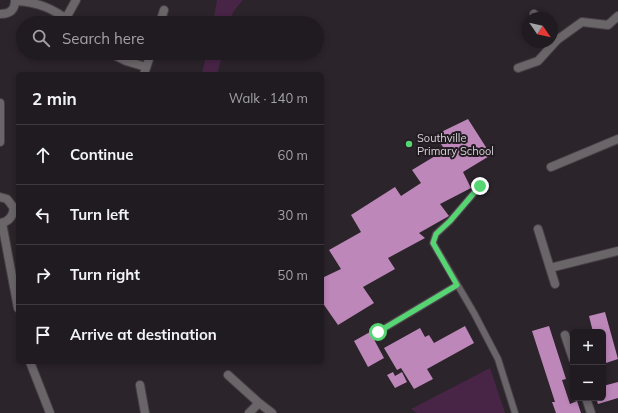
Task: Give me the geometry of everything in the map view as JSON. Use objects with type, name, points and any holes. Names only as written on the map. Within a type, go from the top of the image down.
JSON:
[{"type":"street","points":[[0,15],[10,12],[15,6],[15,0],[42,5],[61,16]]},
{"type":"street","points":[[71,16],[76,0]]},
{"type":"street","points":[[162,16],[164,10]]},
{"type":"street","points":[[558,35],[582,22],[608,25],[618,16]]},
{"type":"street","points":[[518,68],[538,61],[547,48]]},
{"type":"street","points":[[124,60],[145,70],[148,60]]},
{"type":"street","points":[[0,102],[0,142]]},
{"type":"street","points":[[551,167],[618,139]]},
{"type":"street","points":[[0,197],[8,199],[16,208],[10,219],[1,223],[16,298]]},
{"type":"street","points":[[538,229],[555,284]]},
{"type":"street","points":[[550,268],[618,251]]},
{"type":"street","points":[[565,335],[570,350]]},
{"type":"street","points":[[31,364],[50,413]]},
{"type":"street","points":[[228,376],[272,413]]},
{"type":"street","points":[[140,385],[145,413]]},
{"type":"street","points":[[587,401],[591,413]]},
{"type":"street","points":[[249,413],[259,403]]},
{"type":"lane","points":[[480,186],[450,221],[436,234],[433,243],[474,313],[498,359],[515,413]]},
{"type":"lane","points":[[378,332],[457,285]]},
{"type":"shaded area","points":[[217,0],[243,0],[233,12],[232,16],[214,16]]},
{"type":"shaded area","points":[[205,60],[221,60],[218,72],[202,72]]},
{"type":"shaded area","points":[[490,368],[505,413],[417,413],[411,409]]},
{"type":"building","points":[[468,119],[491,155],[463,172],[471,188],[440,204],[449,216],[419,233],[425,238],[388,258],[395,269],[363,287],[374,303],[338,325],[324,305],[324,277],[341,269],[329,250],[361,232],[351,215],[395,187],[401,196],[421,183],[412,170],[445,150],[435,135]]},
{"type":"building","points":[[605,312],[618,359],[606,363],[606,329],[592,329],[589,316]]},
{"type":"building","points":[[465,326],[474,343],[427,369],[433,379],[414,389],[401,368],[397,370],[384,348],[420,328],[425,337],[429,335],[434,343]]},
{"type":"building","points":[[549,326],[566,379],[562,380],[570,404],[577,401],[581,413],[556,413],[552,402],[555,402],[532,331]]},
{"type":"building","points":[[370,332],[384,358],[368,367],[354,341]]},
{"type":"building","points":[[393,372],[395,376],[402,372],[407,382],[395,388],[387,375]]},
{"type":"building","points":[[618,382],[618,398],[598,404],[597,401],[606,401],[606,385]]},
{"type":"place","name":"Southville Primary School","points":[[409,144]]},
{"type":"route","points":[[378,332],[457,285],[433,243],[436,234],[450,221],[480,186]]}]
